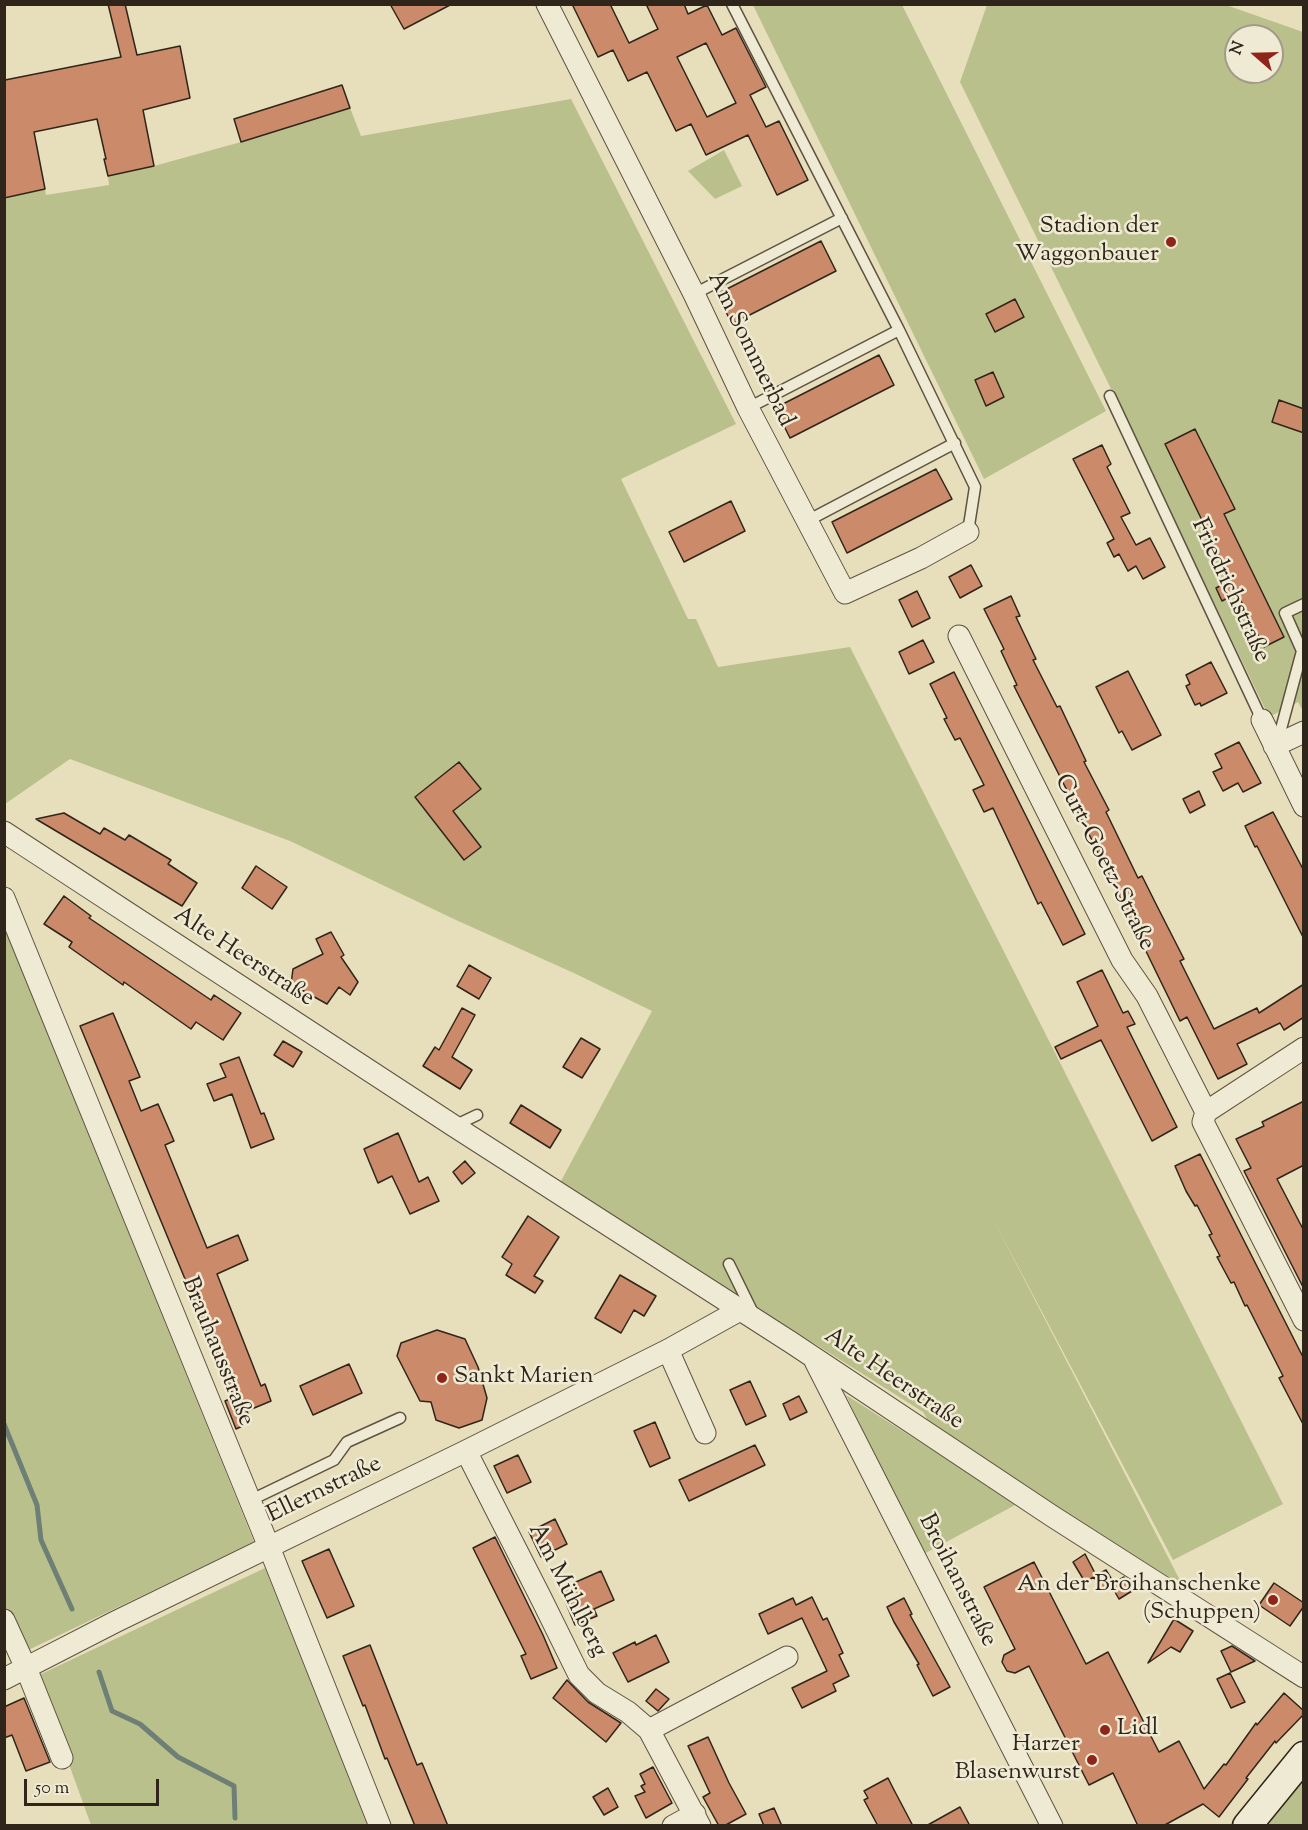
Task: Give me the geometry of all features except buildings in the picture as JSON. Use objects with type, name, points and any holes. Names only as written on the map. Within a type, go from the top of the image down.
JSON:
[{"type":"street","name":"Am Sommerbad","points":[[547,4],[694,294],[748,408],[845,593],[921,558],[968,532]]},
{"type":"street","name":"Curt-Goetz-Straße","points":[[959,636],[1122,960],[1147,996],[1206,1112],[1203,1122],[1304,1320]]},
{"type":"street","points":[[1268,735],[1304,732]]},
{"type":"street","name":"Friedrichstraße","points":[[1268,735],[1297,778],[1304,806]]},
{"type":"street","name":"Alte Heerstraße","points":[[4,832],[748,1315],[1052,1516],[1304,1677]]},
{"type":"street","name":"Brauhausstraße","points":[[4,898],[269,1547],[380,1826]]},
{"type":"street","points":[[1206,1112],[1304,1048]]},
{"type":"street","name":"Ellernstraße","points":[[4,1679],[125,1617],[668,1350],[748,1315]]},
{"type":"street","points":[[668,1350],[705,1433]]},
{"type":"street","name":"Broihanstraße","points":[[814,1359],[1052,1826]]},
{"type":"street","name":"Am Mühlberg","points":[[466,1451],[579,1675],[597,1693],[628,1712],[649,1730],[698,1820]]},
{"type":"street","points":[[4,1620],[62,1758]]},
{"type":"street","points":[[649,1730],[787,1657]]},
{"type":"street","points":[[1246,1826],[1304,1756]]},
{"type":"street","points":[[673,1826],[698,1820]]},
{"type":"lane","points":[[732,4],[899,330],[975,487],[968,532]]},
{"type":"lane","points":[[694,294],[842,218]]},
{"type":"lane","points":[[748,408],[899,330]]},
{"type":"lane","name":"Friedrichstraße","points":[[1110,396],[1268,735]]},
{"type":"lane","points":[[807,521],[955,443]]},
{"type":"lane","points":[[1268,735],[1281,729],[1302,651],[1285,613],[1304,604]]},
{"type":"lane","points":[[454,1126],[477,1114]]},
{"type":"lane","points":[[729,1264],[748,1315]]},
{"type":"lane","points":[[249,1501],[334,1460],[347,1442],[400,1418]]},
{"type":"green space","points":[[753,5],[902,5],[1106,411],[984,479]]},
{"type":"green space","name":"Stadion der Waggonbauer","points":[[987,5],[1226,5],[1280,24],[1224,24],[1224,84],[1284,84],[1284,25],[1303,32],[1303,711],[1298,702],[1269,717],[960,82]]},
{"type":"green space","points":[[571,99],[736,424],[621,479],[688,619],[696,619],[718,667],[850,647],[1283,1504],[1173,1560],[993,1219],[1183,1586],[932,1427],[923,1412],[560,1183],[652,1011],[290,841],[70,759],[5,804],[5,198],[45,189],[46,195],[109,185],[108,176],[241,142],[350,108],[361,136]]},
{"type":"green space","points":[[724,150],[742,186],[715,199],[688,171]]},
{"type":"green space","points":[[4,926],[254,1542],[20,1654],[4,1616]]},
{"type":"green space","points":[[846,1395],[1017,1504],[922,1555]]},
{"type":"green space","points":[[265,1568],[368,1825],[91,1825],[37,1676]]},
{"type":"green space","points":[[1301,1779],[1303,1780],[1303,1825],[1263,1826]]},
{"type":"waterway","points":[[4,1424],[37,1505],[41,1540],[72,1609]]},
{"type":"waterway","points":[[99,1672],[112,1711],[140,1724],[178,1757],[234,1786],[235,1818]]},
{"type":"place","name":"Stadion der Waggonbauer","points":[[1171,242]]},
{"type":"place","name":"Sankt Marien","points":[[442,1378]]},
{"type":"place","name":"An der Broihanschenke (Schuppen)","points":[[1273,1600]]},
{"type":"place","name":"Lidl","points":[[1105,1730]]},
{"type":"place","name":"Harzer Blasenwurst","points":[[1092,1760]]}]
